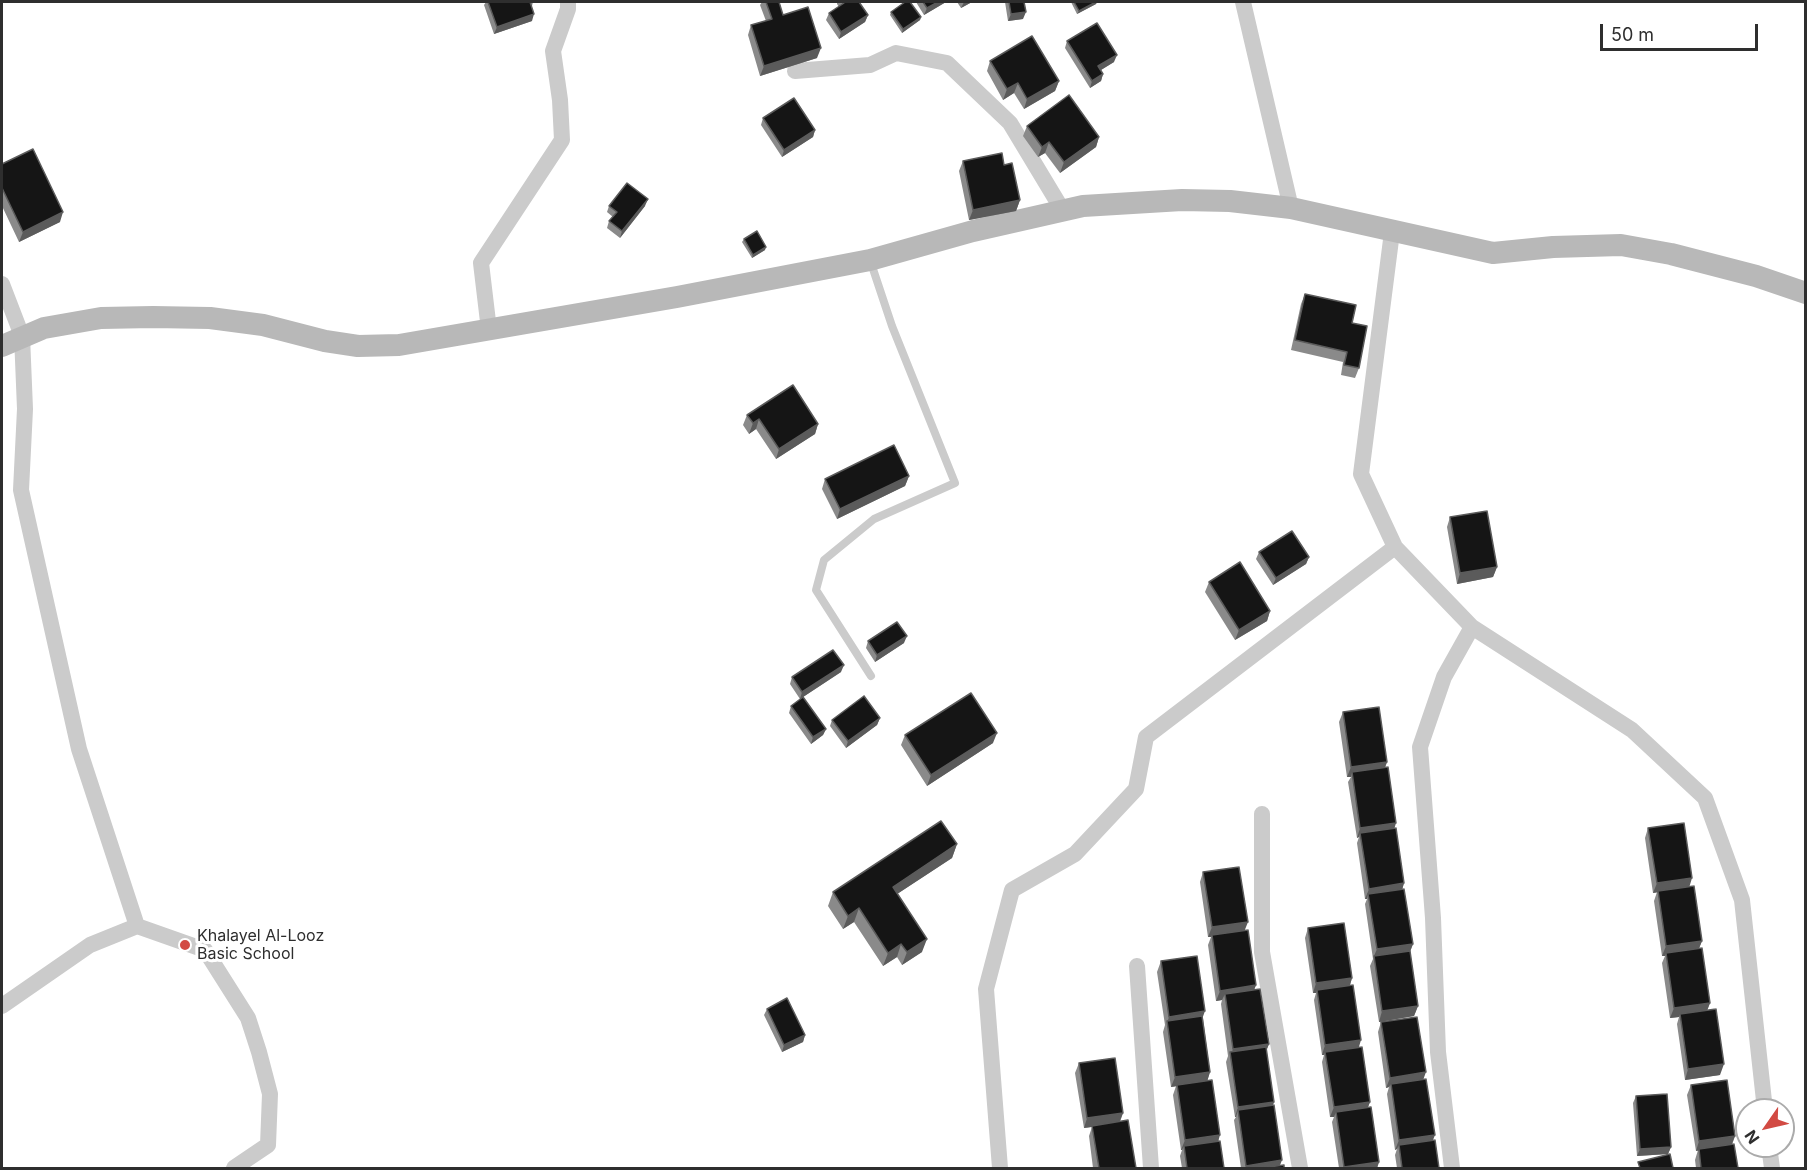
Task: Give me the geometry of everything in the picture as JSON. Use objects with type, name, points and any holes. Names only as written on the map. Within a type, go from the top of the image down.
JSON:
[{"type":"street","points":[[489,330],[481,263],[562,140],[560,100],[553,51],[568,9],[568,2]]},
{"type":"street","points":[[1243,2],[1291,208]]},
{"type":"street","points":[[795,71],[870,65],[896,53],[947,63],[1010,123],[1063,211]]},
{"type":"street","points":[[2,346],[44,328],[100,318],[153,317],[210,318],[242,322],[358,346],[399,345],[870,260],[973,231],[1083,206],[1182,200],[1230,201],[1291,208],[1493,253],[1621,245],[1671,254],[1756,276],[1806,294]]},
{"type":"street","points":[[1392,232],[1361,474],[1395,547],[1472,627],[1632,730],[1705,798],[1742,900],[1764,1098]]},
{"type":"street","points":[[2,284],[22,336],[25,409],[21,490],[79,749],[137,926]]},
{"type":"street","points":[[1000,1168],[986,989],[1012,890],[1075,854],[1136,789],[1146,737],[1395,547]]},
{"type":"street","points":[[1452,1168],[1438,1052],[1432,906],[1420,747],[1444,676],[1472,627]]},
{"type":"street","points":[[1262,814],[1262,952],[1300,1168]]},
{"type":"street","points":[[2,1006],[90,945],[137,926],[206,951],[248,1018],[260,1052],[270,1094],[268,1145],[234,1168]]},
{"type":"street","points":[[1137,966],[1151,1168]]},
{"type":"lane","points":[[870,260],[892,326],[955,483],[874,519],[824,560],[816,590],[871,676]]},
{"type":"building","points":[[488,2],[530,2],[534,14],[497,27]]},
{"type":"building","points":[[766,2],[779,2],[783,15],[808,7],[821,48],[764,66],[751,25],[772,19]]},
{"type":"building","points":[[842,2],[859,2],[868,15],[841,32],[829,13],[844,3]]},
{"type":"building","points":[[905,2],[910,2],[921,17],[903,29],[891,12]]},
{"type":"building","points":[[923,2],[938,2],[927,8]]},
{"type":"building","points":[[1009,2],[1024,2],[1026,12],[1011,14]]},
{"type":"building","points":[[1074,2],[1096,2],[1079,11]]},
{"type":"building","points":[[1097,23],[1117,55],[1098,66],[1103,74],[1092,81],[1067,41]]},
{"type":"building","points":[[1032,36],[1059,81],[1027,99],[1018,83],[1007,89],[990,61]]},
{"type":"building","points":[[1069,95],[1099,137],[1064,162],[1049,142],[1042,147],[1027,126]]},
{"type":"building","points":[[794,98],[815,130],[784,150],[763,118]]},
{"type":"building","points":[[33,149],[63,212],[23,232],[2,188],[2,164]]},
{"type":"building","points":[[1002,153],[1004,165],[1012,163],[1020,200],[973,210],[963,161]]},
{"type":"building","points":[[627,183],[648,199],[622,231],[609,221],[617,212],[609,206]]},
{"type":"building","points":[[757,231],[766,247],[753,255],[744,239]]},
{"type":"building","points":[[1305,294],[1356,305],[1352,323],[1367,326],[1359,368],[1344,365],[1347,352],[1295,340]]},
{"type":"building","points":[[793,385],[818,424],[779,449],[759,419],[753,423],[747,415]]},
{"type":"building","points":[[894,445],[909,476],[840,509],[825,479]]},
{"type":"building","points":[[1487,511],[1497,567],[1460,573],[1450,517]]},
{"type":"building","points":[[1292,531],[1309,557],[1276,578],[1259,552]]},
{"type":"building","points":[[1240,562],[1270,611],[1239,630],[1209,582]]},
{"type":"building","points":[[897,622],[907,636],[877,655],[868,641]]},
{"type":"building","points":[[833,650],[844,665],[802,692],[792,677]]},
{"type":"building","points":[[971,693],[997,733],[931,775],[905,735]]},
{"type":"building","points":[[864,696],[880,718],[848,741],[832,720]]},
{"type":"building","points":[[803,697],[826,729],[813,737],[791,706]]},
{"type":"building","points":[[1379,707],[1387,762],[1351,767],[1343,712]]},
{"type":"building","points":[[1388,767],[1396,823],[1360,828],[1352,772]]},
{"type":"building","points":[[941,821],[957,844],[893,887],[927,939],[907,952],[901,944],[888,953],[859,908],[848,916],[833,892]]},
{"type":"building","points":[[1684,823],[1692,878],[1657,883],[1648,828]]},
{"type":"building","points":[[1396,828],[1404,883],[1369,889],[1360,833]]},
{"type":"building","points":[[1239,867],[1248,922],[1212,927],[1203,872]]},
{"type":"building","points":[[1694,886],[1702,941],[1666,946],[1658,891]]},
{"type":"building","points":[[1404,889],[1413,944],[1377,949],[1368,894]]},
{"type":"building","points":[[1344,923],[1352,978],[1316,983],[1308,928]]},
{"type":"building","points":[[1248,930],[1256,985],[1220,991],[1212,935]]},
{"type":"building","points":[[1702,948],[1710,1003],[1674,1008],[1666,953]]},
{"type":"building","points":[[1410,951],[1418,1006],[1382,1011],[1374,956]]},
{"type":"building","points":[[1197,956],[1205,1011],[1169,1017],[1161,961]]},
{"type":"building","points":[[1353,985],[1361,1040],[1325,1045],[1317,990]]},
{"type":"building","points":[[1260,989],[1269,1044],[1233,1049],[1225,994]]},
{"type":"building","points":[[787,998],[805,1035],[784,1045],[767,1009]]},
{"type":"building","points":[[1716,1009],[1724,1064],[1688,1069],[1680,1014]]},
{"type":"building","points":[[1202,1016],[1210,1072],[1175,1077],[1167,1021]]},
{"type":"building","points":[[1417,1017],[1426,1072],[1390,1078],[1381,1022]]},
{"type":"building","points":[[1266,1047],[1274,1102],[1238,1107],[1230,1052]]},
{"type":"building","points":[[1362,1047],[1370,1102],[1334,1107],[1325,1052]]},
{"type":"building","points":[[1115,1058],[1123,1113],[1087,1118],[1079,1063]]},
{"type":"building","points":[[1426,1079],[1435,1135],[1399,1140],[1391,1084]]},
{"type":"building","points":[[1212,1080],[1220,1135],[1185,1140],[1177,1085]]},
{"type":"building","points":[[1727,1080],[1735,1136],[1699,1141],[1691,1085]]},
{"type":"building","points":[[1667,1094],[1671,1147],[1640,1149],[1636,1096]]},
{"type":"building","points":[[1274,1105],[1282,1160],[1246,1166],[1238,1110]]},
{"type":"building","points":[[1371,1107],[1379,1162],[1344,1167],[1336,1112]]},
{"type":"building","points":[[1128,1120],[1136,1168],[1099,1168],[1092,1126]]},
{"type":"building","points":[[1435,1140],[1439,1168],[1402,1168],[1399,1145]]},
{"type":"building","points":[[1220,1141],[1224,1168],[1187,1168],[1184,1146]]},
{"type":"building","points":[[1734,1144],[1738,1168],[1701,1168],[1699,1149]]},
{"type":"building","points":[[1670,1154],[1673,1168],[1640,1168],[1638,1162]]},
{"type":"building","points":[[1284,1165],[1284,1168],[1261,1168]]},
{"type":"place","name":"Khalayel Al-Looz Basic School","points":[[185,945]]}]
